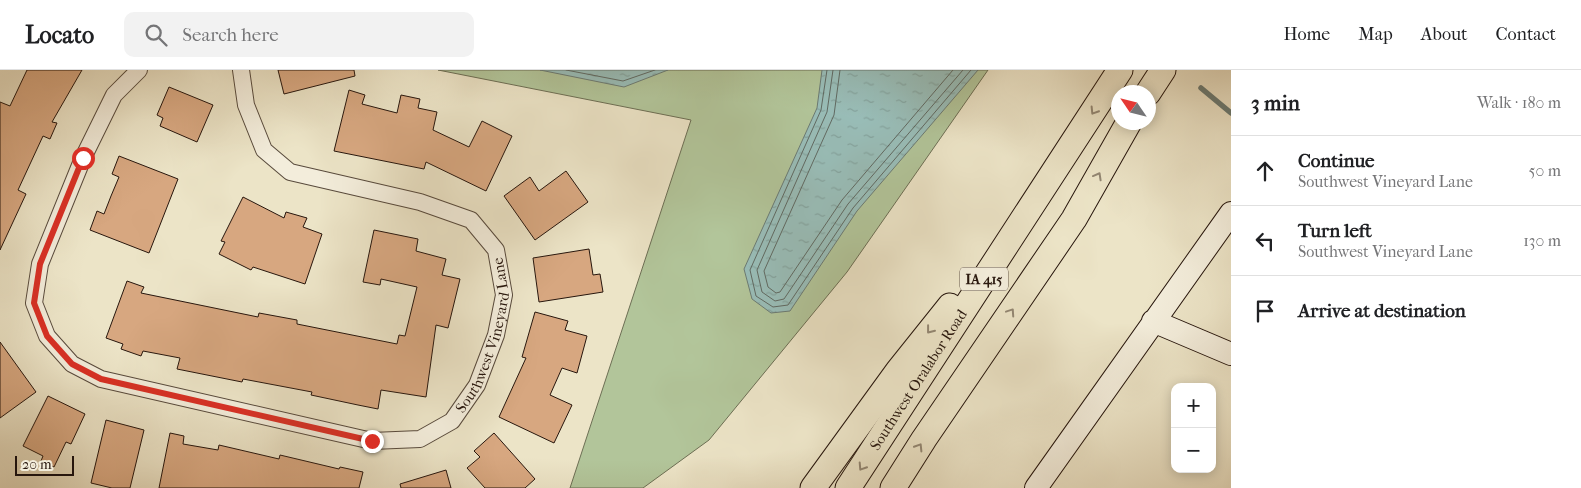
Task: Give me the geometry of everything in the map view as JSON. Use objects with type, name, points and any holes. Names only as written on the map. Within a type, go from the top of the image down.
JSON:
[{"type":"main road","name":"Southwest Oralabor Road","points":[[848,488],[1120,70]]},
{"type":"main road","points":[[1153,85],[1163,70]]},
{"type":"main road","name":"IA 415","points":[[893,488],[924,439],[1074,219],[1124,130]]},
{"type":"main road","points":[[813,488],[898,370],[1037,196]]},
{"type":"street","name":"Southwest Vineyard Lane","points":[[139,70],[114,95],[83,158],[40,264],[34,303],[47,336],[72,364],[101,379],[372,441],[420,439],[452,421],[477,385],[496,335],[504,295],[496,250],[471,220],[420,202],[290,172],[264,150],[246,106],[241,70]]},
{"type":"street","points":[[1036,488],[1231,213]]},
{"type":"street","points":[[1153,322],[1231,354]]},
{"type":"green space","points":[[438,70],[988,70],[847,272],[709,440],[643,488],[570,488],[691,120]]},
{"type":"water","points":[[540,70],[668,70],[624,87]]},
{"type":"water","points":[[822,70],[978,70],[857,211],[790,311],[771,313],[752,299],[744,269],[817,108]]},
{"type":"building","points":[[27,70],[82,70],[52,122],[57,123],[50,139],[43,136],[18,190],[26,194],[0,250],[0,102],[10,106]]},
{"type":"building","points":[[278,70],[354,70],[355,76],[284,94]]},
{"type":"building","points":[[169,87],[213,105],[197,142],[160,126],[163,118],[157,115]]},
{"type":"building","points":[[349,90],[365,95],[362,104],[397,113],[401,95],[420,99],[418,108],[437,112],[433,130],[469,147],[482,121],[512,136],[486,191],[426,162],[424,169],[334,151]]},
{"type":"building","points":[[119,156],[178,179],[149,253],[90,230],[97,211],[104,214],[119,177],[112,174]]},
{"type":"building","points":[[566,171],[588,202],[535,240],[504,196],[530,177],[539,191]]},
{"type":"building","points":[[243,197],[284,218],[286,212],[307,218],[303,227],[322,234],[305,284],[253,267],[251,270],[219,254],[225,242],[221,241]]},
{"type":"building","points":[[374,230],[418,239],[416,251],[446,259],[442,275],[460,279],[448,328],[436,325],[426,397],[381,390],[378,409],[311,395],[312,392],[243,379],[242,382],[177,369],[180,358],[143,351],[141,356],[121,349],[123,344],[106,338],[127,281],[144,287],[141,293],[258,317],[259,313],[297,320],[297,324],[397,344],[399,335],[405,336],[417,287],[381,279],[380,285],[363,282]]},
{"type":"building","points":[[589,249],[593,275],[600,274],[603,292],[539,302],[533,258]]},
{"type":"building","points":[[535,312],[568,321],[565,330],[587,336],[577,373],[562,368],[550,395],[572,405],[554,443],[499,417],[526,358],[522,357]]},
{"type":"building","points":[[0,342],[36,392],[0,418]]},
{"type":"building","points":[[48,396],[85,414],[71,444],[66,442],[54,467],[41,461],[43,456],[23,446]]},
{"type":"building","points":[[106,420],[144,430],[130,488],[112,488],[91,483]]},
{"type":"building","points":[[170,433],[184,436],[183,444],[218,450],[219,445],[279,459],[280,455],[339,469],[340,467],[363,472],[359,488],[159,488]]},
{"type":"building","points":[[494,433],[535,479],[525,488],[485,488],[467,468],[480,457],[474,451]]},
{"type":"building","points":[[446,470],[451,488],[401,488],[400,484]]},
{"type":"waterway","points":[[1201,88],[1231,113]]},
{"type":"route","points":[[83,158],[40,264],[34,303],[47,336],[72,364],[101,379],[372,441]]}]
